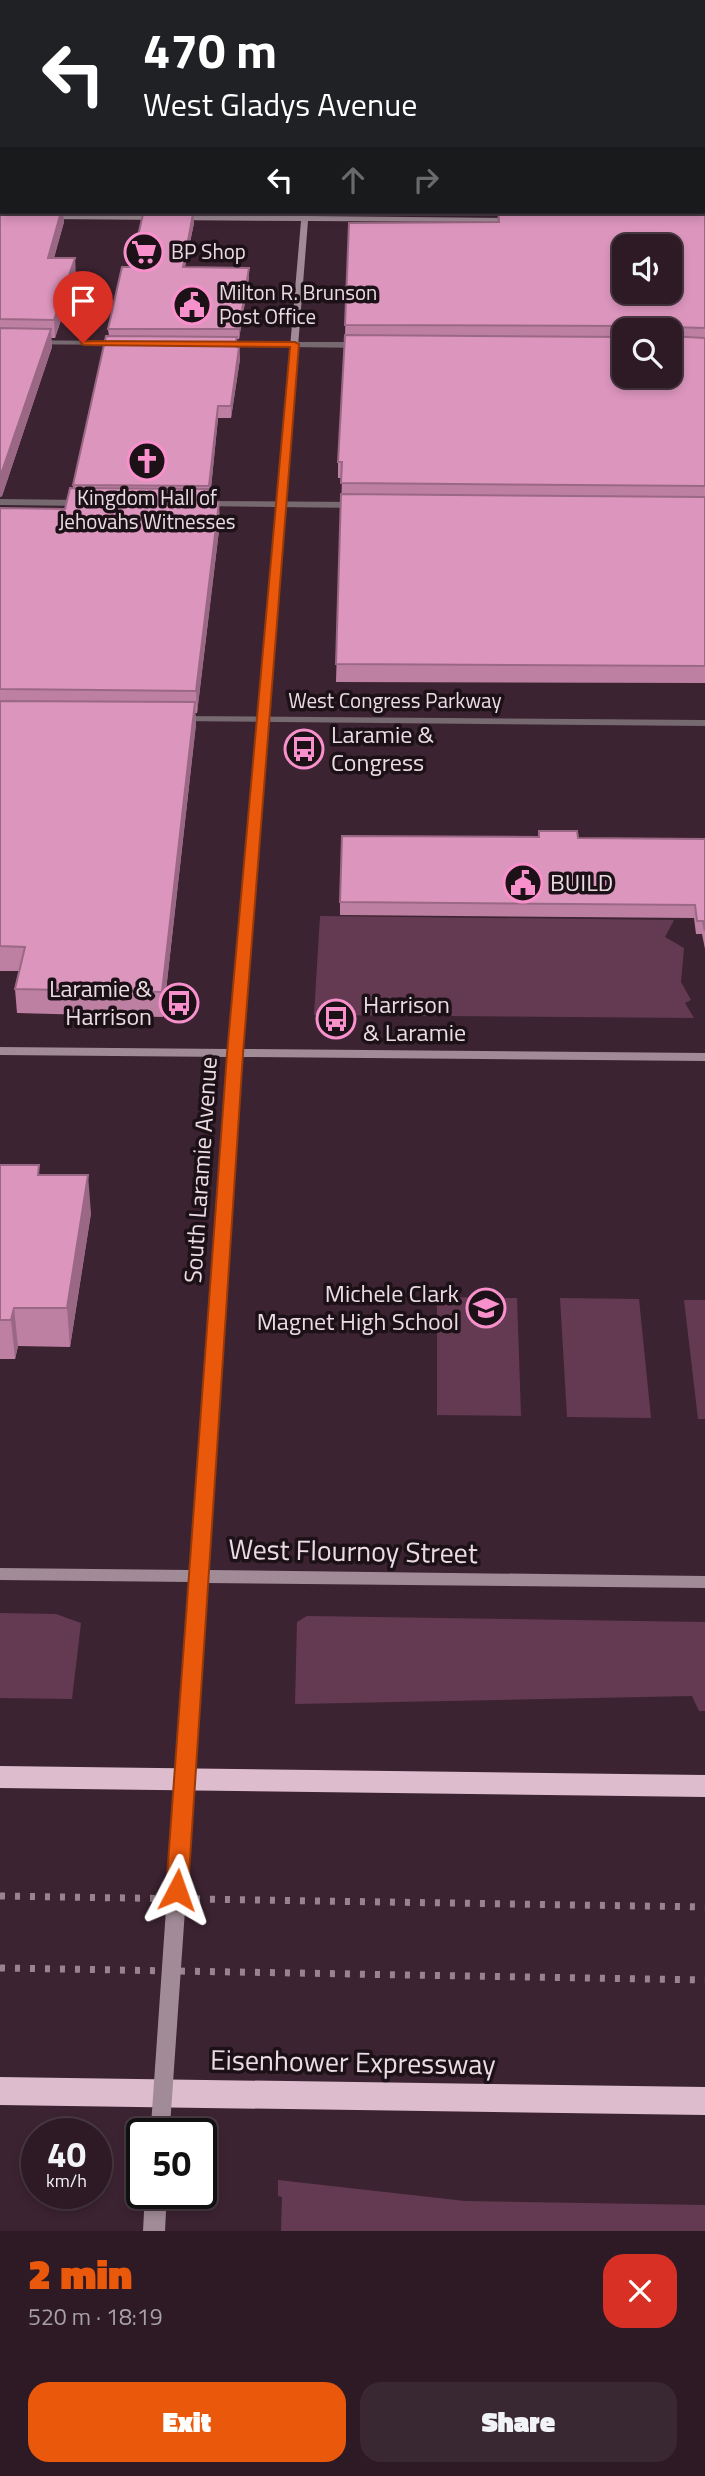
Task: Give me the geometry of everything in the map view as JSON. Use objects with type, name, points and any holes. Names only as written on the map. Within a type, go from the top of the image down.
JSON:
[{"type":"highway","points":[[0,1777],[705,1786]]},
{"type":"highway","name":"Eisenhower Expressway","points":[[0,2091],[705,2101]]},
{"type":"street","points":[[38,217],[305,215],[530,220]]},
{"type":"street","name":"South Laramie Avenue","points":[[161,2118],[235,1054],[305,215]]},
{"type":"street","points":[[0,342],[137,343]]},
{"type":"street","points":[[205,344],[371,345]]},
{"type":"street","points":[[0,502],[90,503]]},
{"type":"street","points":[[185,503],[370,505]]},
{"type":"street","name":"West Congress Parkway","points":[[161,718],[705,723]]},
{"type":"street","points":[[0,1051],[705,1057]]},
{"type":"street","name":"West Flournoy Street","points":[[0,1574],[705,1582]]},
{"type":"street","points":[[153,2231],[155,2209]]},
{"type":"shaded area","points":[[320,916],[674,920],[665,937],[684,948],[681,982],[691,1000],[685,1003],[694,1018],[314,1015]]},
{"type":"shaded area","points":[[437,1297],[517,1298],[521,1416],[437,1415]]},
{"type":"shaded area","points":[[560,1298],[639,1299],[651,1418],[567,1417]]},
{"type":"shaded area","points":[[684,1300],[705,1300],[705,1419],[698,1419]]},
{"type":"shaded area","points":[[0,1613],[56,1614],[81,1623],[72,1699],[0,1698]]},
{"type":"shaded area","points":[[307,1616],[705,1622],[705,1711],[699,1711],[692,1696],[295,1704],[297,1622]]},
{"type":"shaded area","points":[[278,2180],[465,2201],[705,2205],[705,2231],[281,2231],[282,2197],[278,2196]]},
{"type":"building","points":[[0,214],[60,214],[48,258],[75,258],[54,320],[0,319]]},
{"type":"building","points":[[143,214],[193,214],[183,267],[249,268],[239,329],[108,329],[122,267],[131,267]]},
{"type":"building","points":[[498,214],[705,214],[705,328],[682,327],[682,318],[612,318],[612,326],[345,325],[349,223],[499,222]]},
{"type":"building","points":[[0,328],[51,329],[0,477]]},
{"type":"building","points":[[345,335],[612,337],[612,388],[682,388],[682,337],[705,338],[705,486],[341,483],[342,462],[338,462]]},
{"type":"building","points":[[106,336],[237,337],[235,346],[239,348],[231,406],[218,406],[209,486],[73,485]]},
{"type":"building","points":[[70,488],[208,489],[206,502],[219,502],[196,691],[0,689],[0,508],[65,509]]},
{"type":"building","points":[[341,494],[705,497],[705,666],[336,664]]},
{"type":"building","points":[[0,701],[195,702],[162,992],[15,989],[25,947],[0,946]]},
{"type":"building","name":"BUILD","points":[[539,831],[577,831],[578,838],[705,839],[705,931],[703,921],[697,921],[695,905],[340,902],[342,836],[539,837]]},
{"type":"building","points":[[0,1165],[39,1165],[38,1175],[88,1175],[67,1308],[14,1308],[11,1320],[0,1320]]},
{"type":"railway","points":[[0,1896],[705,1907]]},
{"type":"railway","points":[[0,1968],[705,1980]]},
{"type":"place","name":"BP Shop","points":[[144,252]]},
{"type":"place","name":"Milton R. Brunson Post Office","points":[[192,305]]},
{"type":"place","name":"Kingdom Hall of Jehovahs Witnesses","points":[[147,461]]},
{"type":"place","name":"Laramie & Congress","points":[[304,749]]},
{"type":"place","name":"BUILD","points":[[523,883]]},
{"type":"place","name":"Laramie & Harrison","points":[[179,1003]]},
{"type":"place","name":"Harrison & Laramie","points":[[336,1019]]},
{"type":"place","name":"Michele Clark Magnet High School","points":[[486,1308]]},
{"type":"route","points":[[83,343],[295,344],[235,1054],[177,1890]]}]
